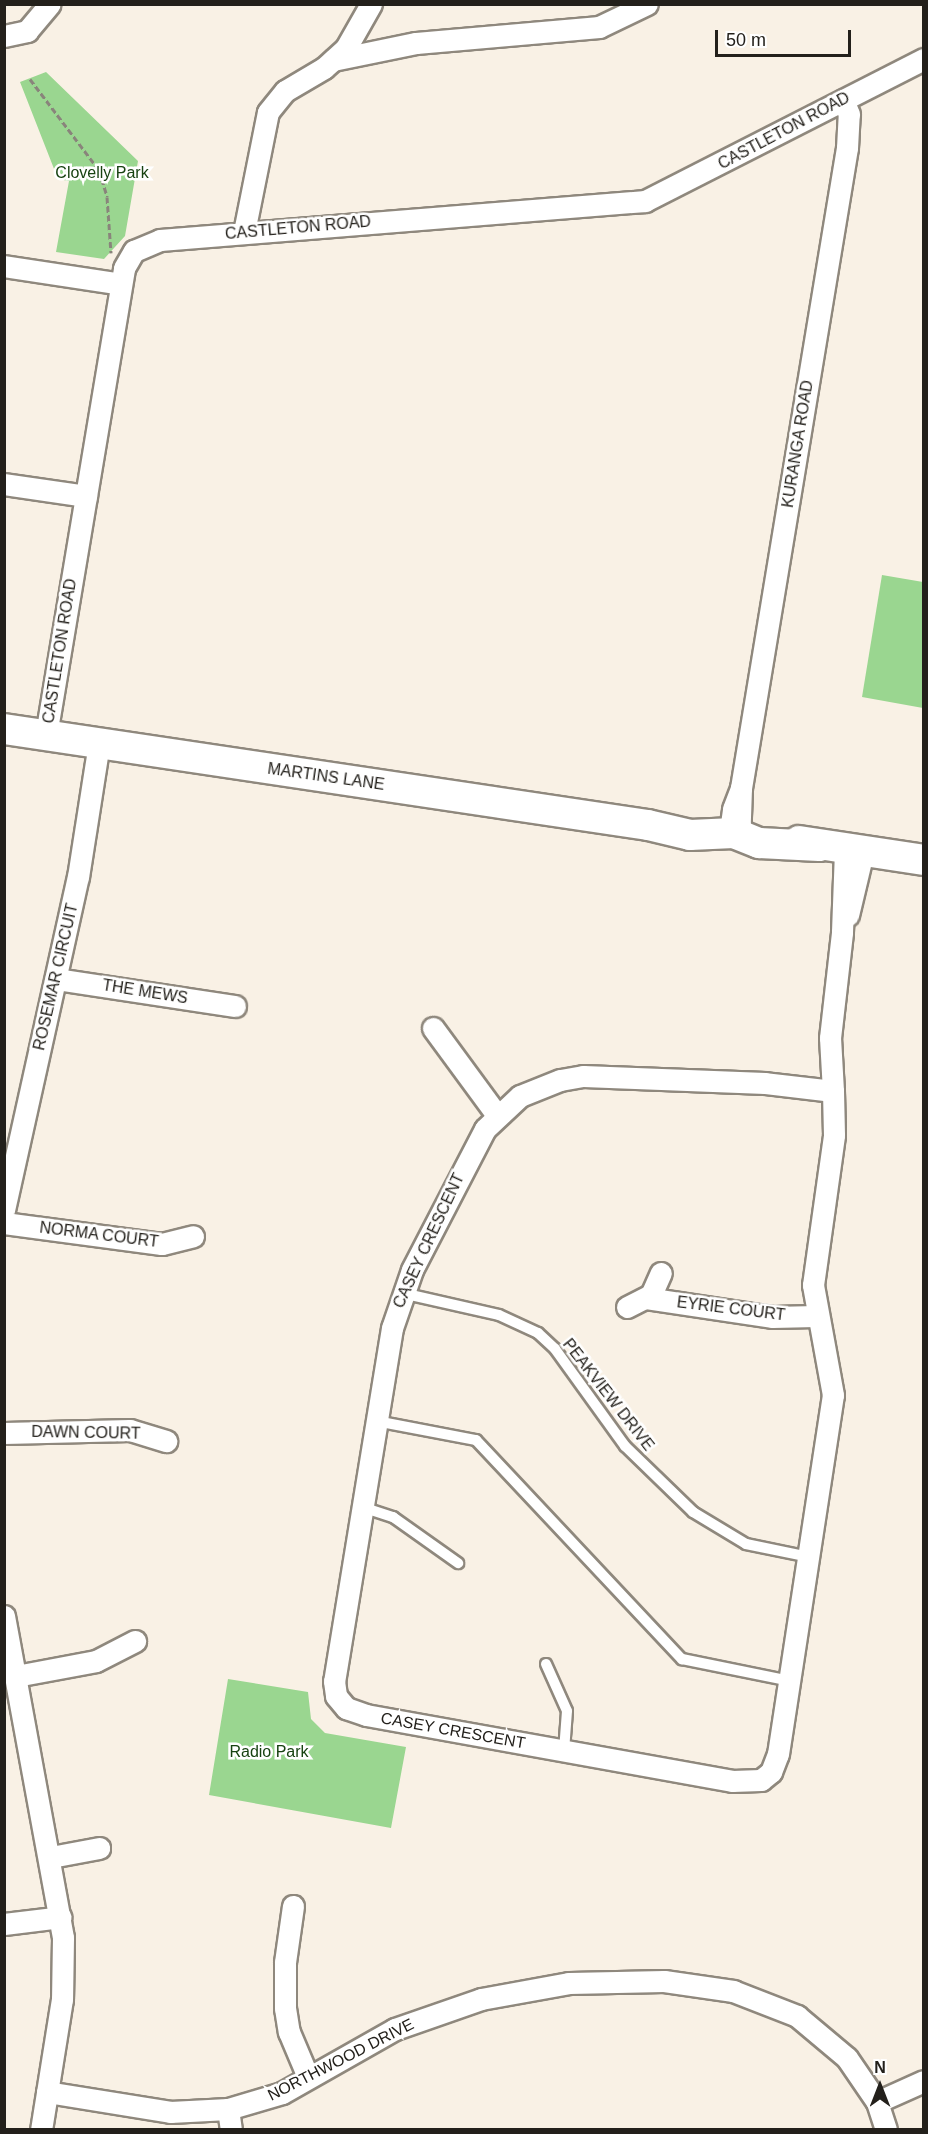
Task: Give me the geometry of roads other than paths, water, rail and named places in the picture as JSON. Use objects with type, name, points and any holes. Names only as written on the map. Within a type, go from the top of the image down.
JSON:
[{"type":"street","points":[[4,36],[27,31],[50,4]]},
{"type":"street","points":[[244,232],[268,112],[285,91],[333,60],[356,36],[371,4]]},
{"type":"street","points":[[333,60],[416,43],[579,30],[616,13],[647,4]]},
{"type":"street","points":[[356,36],[416,43]]},
{"type":"street","name":"CASTLETON ROAD","points":[[46,735],[121,284],[127,258],[140,245],[244,232],[645,201],[924,59]]},
{"type":"street","name":"KURANGA ROAD","points":[[735,828],[847,148],[849,114],[843,100]]},
{"type":"street","points":[[4,266],[121,284]]},
{"type":"street","points":[[4,484],[86,496]]},
{"type":"street","name":"MARTINS LANE","points":[[4,729],[648,825],[705,837],[735,828],[759,843],[842,849],[924,860]]},
{"type":"street","name":"ROSEMAR CIRCUIT","points":[[4,1210],[78,877],[99,743]]},
{"type":"street","name":"CASEY CRESCENT","points":[[833,1084],[583,1076],[539,1087],[497,1115],[468,1157],[402,1293],[392,1328],[334,1681],[339,1701],[346,1708],[366,1715],[732,1781],[761,1780],[775,1765],[790,1681],[833,1395],[830,1366],[816,1316],[813,1272],[834,1135],[833,1084],[831,1009],[842,932],[842,849]]},
{"type":"street","name":"THE MEWS","points":[[56,979],[235,1006]]},
{"type":"street","points":[[433,1028],[497,1115]]},
{"type":"street","name":"NORMA COURT","points":[[4,1223],[162,1244],[193,1236]]},
{"type":"street","name":"EYRIE COURT","points":[[661,1273],[636,1303],[772,1317],[816,1316]]},
{"type":"street","name":"DAWN COURT","points":[[4,1433],[130,1430],[166,1441]]},
{"type":"street","points":[[4,1616],[16,1676],[14,1719],[51,1857],[61,1917],[62,1999],[41,2130]]},
{"type":"street","points":[[16,1676],[96,1661],[135,1641]]},
{"type":"street","points":[[51,1857],[99,1848]]},
{"type":"street","points":[[293,1906],[284,1997],[290,2032],[308,2077]]},
{"type":"street","points":[[4,1924],[61,1917]]},
{"type":"street","name":"NORTHWOOD DRIVE","points":[[47,2092],[170,2112],[230,2119],[282,2093],[395,2029],[481,1999],[569,1983],[664,1981],[733,1991],[796,2016],[847,2058],[877,2102],[886,2130]]},
{"type":"street","points":[[877,2102],[924,2081]]},
{"type":"lane","name":"PEAKVIEW DRIVE","points":[[402,1293],[499,1316],[538,1333],[555,1349],[626,1446],[693,1512],[746,1544],[809,1557]]},
{"type":"lane","points":[[376,1421],[476,1440],[682,1659],[790,1681]]},
{"type":"lane","points":[[362,1507],[393,1517],[458,1563]]},
{"type":"lane","points":[[546,1664],[567,1711],[564,1751]]},
{"type":"park label","name":"Clovelly Park","points":[[102,173]]},
{"type":"park label","name":"Radio Park","points":[[269,1752]]}]
